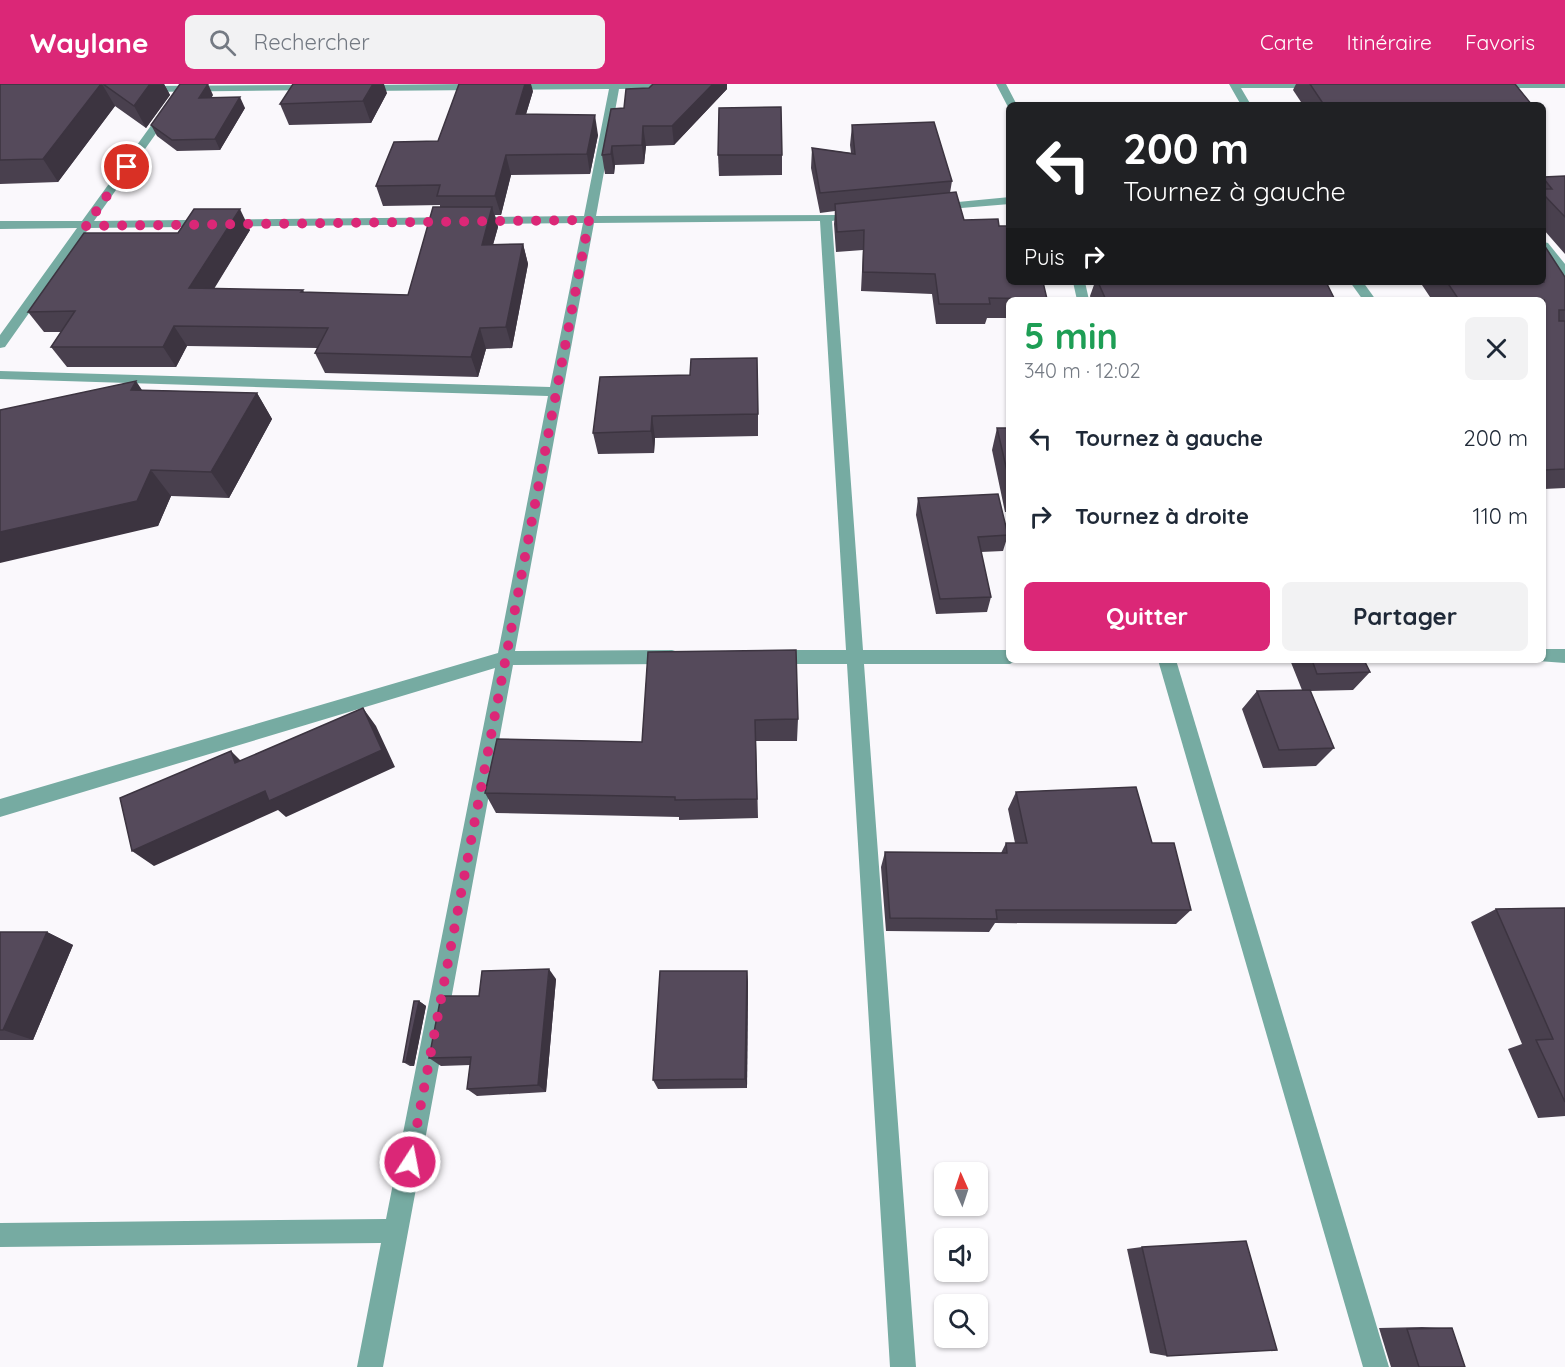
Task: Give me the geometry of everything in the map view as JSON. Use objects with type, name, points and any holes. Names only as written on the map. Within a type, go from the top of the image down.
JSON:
[{"type":"street","points":[[1001,84],[1010,102]]},
{"type":"street","points":[[1234,84],[1329,85]]},
{"type":"street","points":[[1234,84],[1244,102]]},
{"type":"street","points":[[370,1367],[615,85]]},
{"type":"street","points":[[357,88],[682,85]]},
{"type":"street","points":[[1482,85],[1565,85]]},
{"type":"street","points":[[136,89],[322,88]]},
{"type":"street","points":[[0,344],[182,90]]},
{"type":"street","points":[[929,208],[1006,200]]},
{"type":"street","points":[[0,225],[826,219],[849,216]]},
{"type":"street","points":[[826,219],[903,1367]]},
{"type":"street","points":[[1546,248],[1565,272]]},
{"type":"street","points":[[1358,285],[1368,297]]},
{"type":"street","points":[[0,375],[557,392]]},
{"type":"street","points":[[0,808],[506,658],[692,657]]},
{"type":"street","points":[[750,657],[1006,657]]},
{"type":"street","points":[[1168,663],[1376,1367]]},
{"type":"street","points":[[0,1234],[396,1231]]},
{"type":"building","points":[[0,84],[101,84],[43,159],[0,160]]},
{"type":"building","points":[[103,84],[150,84],[134,106]]},
{"type":"building","points":[[180,84],[208,84],[199,98],[240,97],[215,139],[172,140],[151,125]]},
{"type":"building","points":[[293,84],[373,84],[363,101],[280,104]]},
{"type":"building","points":[[459,84],[525,84],[516,114],[595,115],[587,154],[506,155],[495,196],[437,196],[440,185],[376,186],[394,142],[438,141]]},
{"type":"building","points":[[653,84],[713,84],[672,126],[643,126],[642,145],[612,146],[611,154],[602,155],[611,109],[624,108],[626,89],[649,88]]},
{"type":"building","points":[[1310,84],[1515,84],[1530,102],[1322,102]]},
{"type":"building","points":[[781,107],[782,155],[718,155],[719,108]]},
{"type":"building","points":[[934,122],[952,181],[820,193],[812,148],[855,154],[852,125]]},
{"type":"building","points":[[1565,176],[1565,217],[1546,197],[1546,189],[1552,189],[1546,182],[1546,177]]},
{"type":"building","points":[[956,192],[964,220],[998,219],[999,226],[1006,226],[1006,285],[1044,285],[1047,297],[989,298],[990,304],[939,304],[935,274],[863,272],[864,230],[837,232],[835,204]]},
{"type":"building","points":[[433,207],[492,207],[482,245],[523,244],[506,327],[480,328],[471,357],[315,353],[328,328],[174,326],[163,347],[51,347],[75,311],[28,312],[84,233],[178,233],[194,209],[240,209],[189,288],[408,295]]},
{"type":"building","points":[[1546,248],[1565,277],[1565,310],[1559,310],[1559,321],[1565,321],[1565,469],[1546,470],[1546,297],[1457,297],[1449,285],[1546,285]]},
{"type":"building","points":[[1099,285],[1328,285],[1334,297],[1105,297]]},
{"type":"building","points":[[757,358],[758,414],[652,416],[651,431],[593,433],[600,377],[690,375],[691,359]]},
{"type":"building","points":[[136,381],[131,390],[257,393],[211,472],[151,470],[137,501],[0,532],[0,410]]},
{"type":"building","points":[[997,428],[1006,428],[1006,467]]},
{"type":"building","points":[[998,494],[1006,535],[978,537],[991,597],[940,599],[918,498]]},
{"type":"building","points":[[796,650],[798,719],[755,720],[757,799],[675,800],[675,797],[485,793],[497,739],[642,742],[648,652]]},
{"type":"building","points":[[1313,663],[1366,663],[1370,672],[1317,674]]},
{"type":"building","points":[[1310,690],[1334,748],[1279,750],[1257,691]]},
{"type":"building","points":[[363,708],[382,750],[269,801],[265,791],[132,851],[120,798],[231,751],[235,763]]},
{"type":"building","points":[[1136,787],[1152,843],[1174,843],[1191,910],[996,910],[997,919],[890,918],[885,852],[1007,853],[1006,843],[1027,843],[1016,792]]},
{"type":"building","points":[[1565,908],[1565,1102],[1536,1040],[1553,1039],[1496,909]]},
{"type":"building","points":[[0,932],[47,932],[3,1030],[0,1030]]},
{"type":"building","points":[[549,969],[538,1085],[467,1089],[471,1057],[429,1058],[441,996],[479,996],[482,971]]},
{"type":"building","points":[[660,971],[747,971],[745,1079],[653,1080]]},
{"type":"building","points":[[414,1001],[419,1001],[406,1062],[403,1062]]},
{"type":"building","points":[[1246,1241],[1277,1350],[1167,1356],[1142,1247]]},
{"type":"building","points":[[1452,1328],[1465,1367],[1419,1367],[1407,1329]]},
{"type":"route","points":[[127,167],[86,226],[589,220],[410,1162]]}]
